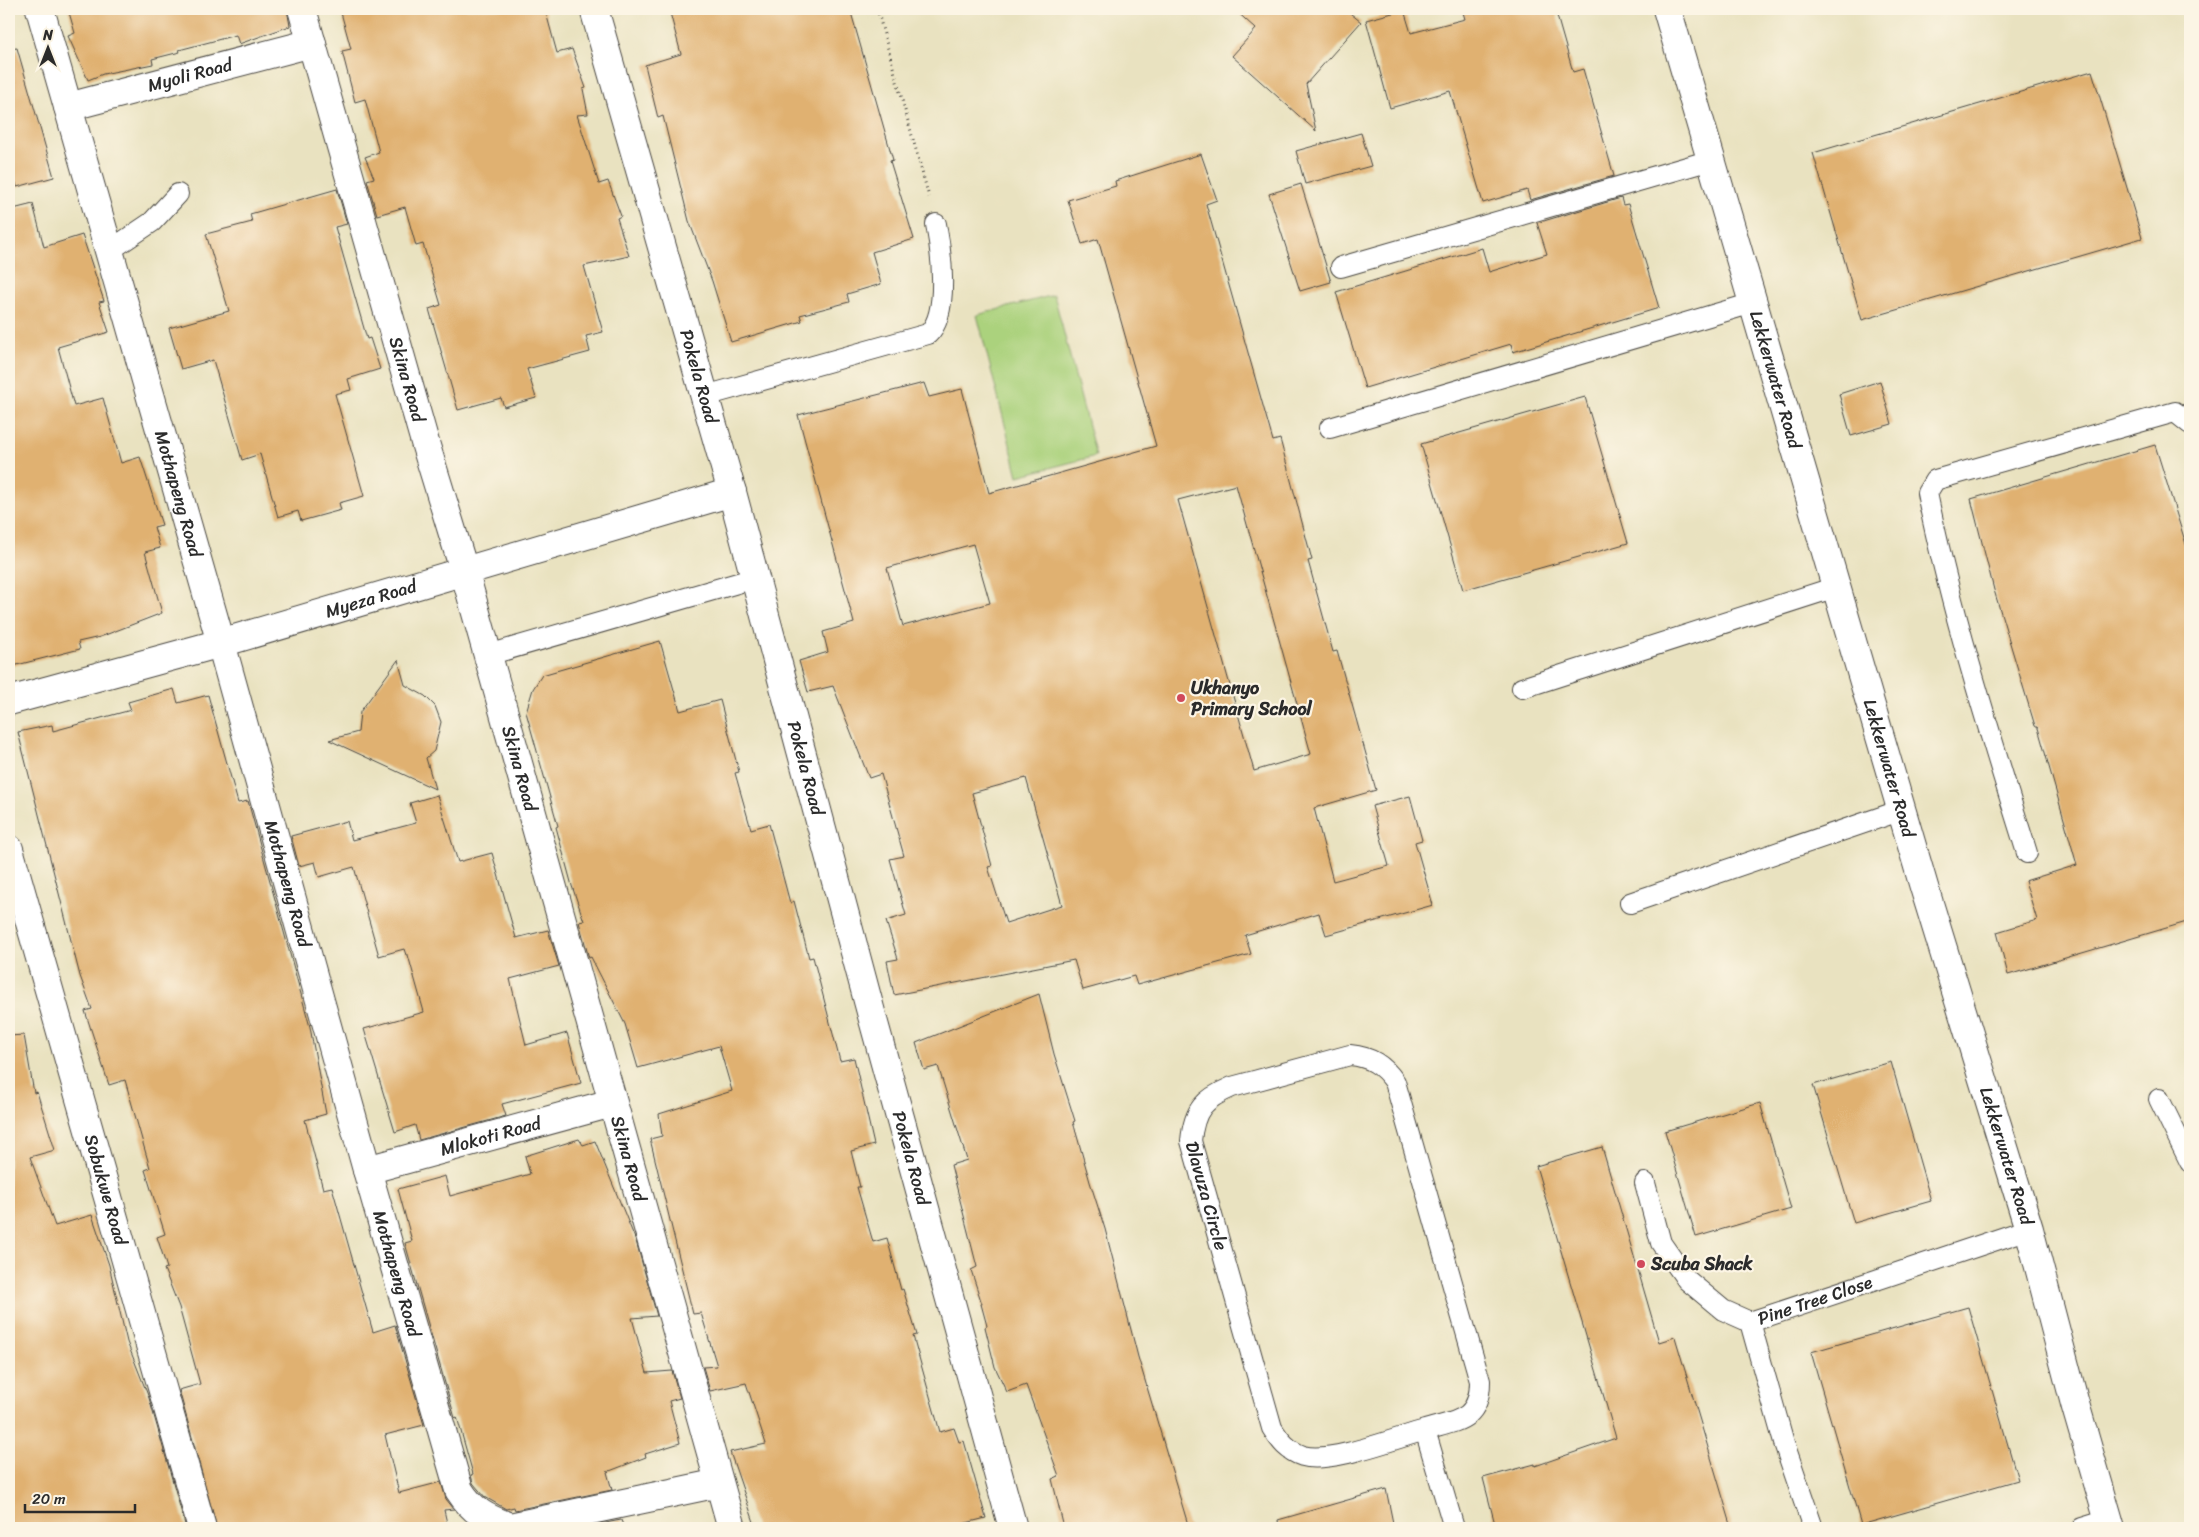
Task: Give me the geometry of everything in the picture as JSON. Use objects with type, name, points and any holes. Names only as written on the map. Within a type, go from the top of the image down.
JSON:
[{"type":"street","name":"Mothapeng Road","points":[[40,9],[222,643],[367,1170],[459,1490],[468,1504],[487,1518],[510,1528],[720,1483]]},
{"type":"street","name":"Skina Road","points":[[302,9],[426,446],[464,570],[732,1528]]},
{"type":"street","name":"Pokela Road","points":[[594,9],[732,492],[870,1007],[1013,1528]]},
{"type":"street","name":"Lekkerwater Road","points":[[1673,10],[1711,160],[1902,810],[2029,1229],[2075,1404],[2110,1524]]},
{"type":"street","name":"Myoli Road","points":[[68,107],[312,43]]},
{"type":"street","name":"Myeza Road","points":[[9,700],[222,643],[732,492]]},
{"type":"street","name":"Sobukwe Road","points":[[9,849],[202,1528]]},
{"type":"street","name":"Mlokoti Road","points":[[367,1170],[612,1103]]},
{"type":"lane","points":[[1341,267],[1711,160]]},
{"type":"lane","points":[[109,252],[147,227],[178,194]]},
{"type":"lane","points":[[705,396],[928,334],[934,328],[937,319],[941,290],[941,254],[936,224]]},
{"type":"lane","points":[[1330,428],[1753,303]]},
{"type":"lane","points":[[2026,853],[1984,717],[1939,551],[1926,493],[1935,480],[2175,412],[2190,424]]},
{"type":"lane","points":[[488,655],[755,578]]},
{"type":"lane","points":[[1522,688],[1836,587]]},
{"type":"lane","points":[[1630,903],[1902,810]]},
{"type":"lane","name":"Dlavuza Circle","points":[[1350,1055],[1369,1059],[1388,1073],[1395,1082],[1480,1381],[1480,1393],[1474,1410],[1459,1420],[1424,1430],[1326,1457],[1302,1456],[1290,1450],[1280,1441],[1272,1428],[1267,1412],[1191,1141],[1192,1125],[1197,1113],[1214,1094],[1232,1086],[1350,1055]]},
{"type":"lane","points":[[2159,1099],[2190,1162]]},
{"type":"lane","points":[[1645,1182],[1661,1243],[1687,1280],[1703,1296],[1722,1310],[1750,1322]]},
{"type":"lane","name":"Pine Tree Close","points":[[1813,1528],[1784,1443],[1750,1322],[2029,1229]]},
{"type":"lane","points":[[1424,1430],[1454,1528]]},
{"type":"lane","points":[[2082,1528],[2110,1524]]},
{"type":"path","points":[[877,9],[936,224]]},
{"type":"green space","points":[[1054,295],[1096,456],[1018,476],[977,315]]},
{"type":"building","points":[[68,9],[287,9],[290,26],[239,44],[236,35],[179,50],[180,52],[152,59],[153,64],[103,74],[88,80],[68,36],[75,33]]},
{"type":"building","points":[[340,9],[545,9],[557,53],[572,49],[586,88],[583,89],[588,114],[577,115],[599,184],[608,181],[621,216],[617,218],[629,256],[584,266],[603,332],[586,336],[590,352],[527,369],[536,398],[504,407],[501,398],[458,410],[429,309],[441,305],[423,244],[416,246],[405,207],[377,215],[367,180],[374,178],[365,157],[379,152],[365,99],[355,102],[342,51],[351,49]]},
{"type":"building","points":[[669,9],[850,9],[893,160],[890,161],[914,239],[872,252],[881,284],[847,294],[849,302],[800,315],[802,321],[731,342],[712,281],[689,221],[663,116],[658,118],[645,65],[681,54]]},
{"type":"building","points":[[1234,9],[1345,9],[1361,22],[1306,84],[1316,131],[1232,56],[1256,29]]},
{"type":"building","points":[[1462,9],[1555,9],[1573,72],[1583,69],[1614,176],[1530,200],[1527,190],[1483,203],[1450,91],[1390,108],[1366,20],[1404,10],[1411,33],[1465,19]]},
{"type":"building","points":[[17,48],[54,177],[17,187],[9,158],[9,49]]},
{"type":"building","points":[[2092,71],[2142,238],[1862,320],[1813,153]]},
{"type":"building","points":[[1361,133],[1371,166],[1305,184],[1296,151]]},
{"type":"building","name":"Ukhanyo Primary School","points":[[1201,154],[1217,200],[1206,204],[1273,441],[1280,439],[1312,560],[1308,561],[1333,652],[1337,651],[1376,790],[1314,808],[1333,881],[1389,866],[1372,806],[1410,796],[1422,840],[1415,842],[1433,905],[1326,935],[1319,913],[1245,935],[1251,954],[1137,985],[1134,976],[1083,990],[1074,960],[894,995],[887,961],[898,959],[886,921],[906,915],[890,859],[904,856],[881,774],[869,778],[833,686],[808,692],[799,661],[828,652],[823,632],[854,623],[798,415],[924,383],[929,397],[962,389],[989,493],[1156,446],[1098,239],[1082,244],[1068,200],[1116,186],[1115,181]],"holes":[[[1236,485],[1311,754],[1254,771],[1178,500]],[[973,544],[990,603],[903,626],[887,568]],[[1026,778],[1062,905],[1006,923],[988,867],[992,866],[972,793]]]},
{"type":"building","points":[[1301,184],[1331,282],[1300,291],[1269,194]]},
{"type":"building","points":[[337,189],[347,224],[335,227],[367,339],[370,338],[380,369],[348,379],[351,390],[335,394],[364,496],[339,503],[341,510],[301,521],[298,511],[278,517],[260,454],[242,460],[213,360],[181,369],[169,328],[229,311],[206,234],[252,222],[250,214]]},
{"type":"building","points":[[1621,198],[1623,205],[1628,204],[1659,308],[1513,352],[1511,344],[1365,388],[1336,292],[1482,248],[1489,272],[1547,254],[1537,223]]},
{"type":"building","points":[[33,204],[44,247],[82,235],[104,301],[99,302],[109,332],[58,347],[74,406],[103,398],[121,463],[140,457],[162,525],[154,527],[160,548],[145,552],[162,613],[100,637],[78,642],[80,649],[9,667],[9,210]]},
{"type":"building","points":[[1880,381],[1892,424],[1851,436],[1839,394]]},
{"type":"building","points":[[1585,397],[1628,543],[1463,590],[1421,444]]},
{"type":"building","points":[[2155,445],[2190,557],[2190,921],[2008,975],[1997,932],[2037,920],[2025,881],[2077,865],[2038,728],[2035,726],[1994,590],[1971,499]]},
{"type":"building","points":[[660,641],[680,711],[720,700],[739,772],[735,773],[751,829],[769,824],[790,903],[794,901],[809,958],[813,957],[840,1061],[854,1058],[874,1145],[851,1151],[860,1187],[857,1187],[873,1242],[887,1238],[901,1290],[903,1289],[917,1335],[913,1336],[940,1432],[954,1428],[959,1442],[964,1441],[986,1518],[946,1528],[756,1528],[730,1452],[766,1444],[746,1383],[710,1391],[703,1367],[717,1366],[701,1313],[693,1314],[650,1139],[662,1136],[659,1114],[732,1091],[719,1046],[638,1068],[625,1024],[591,957],[589,958],[579,922],[584,921],[572,886],[556,827],[558,826],[526,712],[533,689],[542,675]]},
{"type":"building","points":[[398,660],[405,685],[425,696],[435,706],[441,722],[434,751],[426,758],[435,789],[329,740],[358,732],[360,712]]},
{"type":"building","points":[[174,689],[178,703],[208,695],[238,803],[248,801],[310,1027],[326,1114],[305,1120],[323,1189],[332,1187],[373,1332],[395,1325],[424,1425],[385,1435],[399,1493],[441,1482],[446,1499],[454,1509],[444,1510],[448,1528],[217,1528],[179,1390],[200,1384],[179,1307],[164,1269],[167,1268],[157,1237],[165,1234],[145,1170],[150,1168],[125,1080],[109,1085],[85,1011],[92,1009],[80,976],[18,732],[52,725],[53,731],[131,710],[128,702]]},
{"type":"building","points":[[437,795],[458,862],[492,853],[516,938],[548,930],[559,966],[510,979],[526,1045],[567,1033],[581,1083],[502,1104],[506,1116],[419,1140],[415,1125],[395,1132],[364,1029],[424,1012],[408,955],[406,955],[404,949],[379,956],[354,867],[319,877],[315,862],[299,866],[291,836],[347,821],[352,840],[416,823],[410,803]]},
{"type":"building","points":[[1039,994],[1054,1054],[1075,1121],[1073,1122],[1105,1229],[1138,1357],[1189,1528],[1064,1528],[1052,1479],[1059,1476],[1026,1385],[1007,1392],[995,1367],[985,1327],[987,1326],[982,1304],[971,1270],[977,1267],[951,1165],[967,1160],[938,1066],[924,1070],[916,1043]]},
{"type":"building","points":[[24,1035],[34,1093],[37,1092],[55,1150],[30,1157],[55,1226],[92,1215],[109,1265],[127,1342],[149,1398],[186,1528],[9,1528],[9,1036]]},
{"type":"building","points":[[1891,1062],[1931,1201],[1854,1223],[1813,1085]]},
{"type":"building","points":[[1760,1103],[1791,1209],[1696,1237],[1665,1131]]},
{"type":"building","points":[[579,1139],[583,1145],[595,1141],[636,1241],[657,1316],[632,1318],[647,1373],[672,1371],[680,1398],[669,1401],[680,1443],[645,1454],[646,1457],[607,1472],[612,1490],[515,1510],[514,1507],[506,1509],[485,1497],[473,1483],[471,1475],[473,1474],[457,1417],[455,1418],[405,1243],[412,1241],[398,1189],[445,1176],[450,1196],[530,1174],[525,1156]]},
{"type":"building","points":[[1602,1147],[1659,1342],[1675,1337],[1732,1528],[1496,1528],[1483,1478],[1535,1464],[1535,1466],[1616,1438],[1536,1166]]},
{"type":"building","points":[[1968,1307],[2018,1480],[1861,1525],[1811,1352]]},
{"type":"building","points":[[1386,1489],[1394,1528],[1279,1528],[1278,1520]]},
{"type":"building","points":[[621,1520],[624,1528],[580,1528]]},
{"type":"place","name":"Ukhanyo Primary School","points":[[1181,698]]},
{"type":"place","name":"Scuba Shack","points":[[1641,1264]]}]
